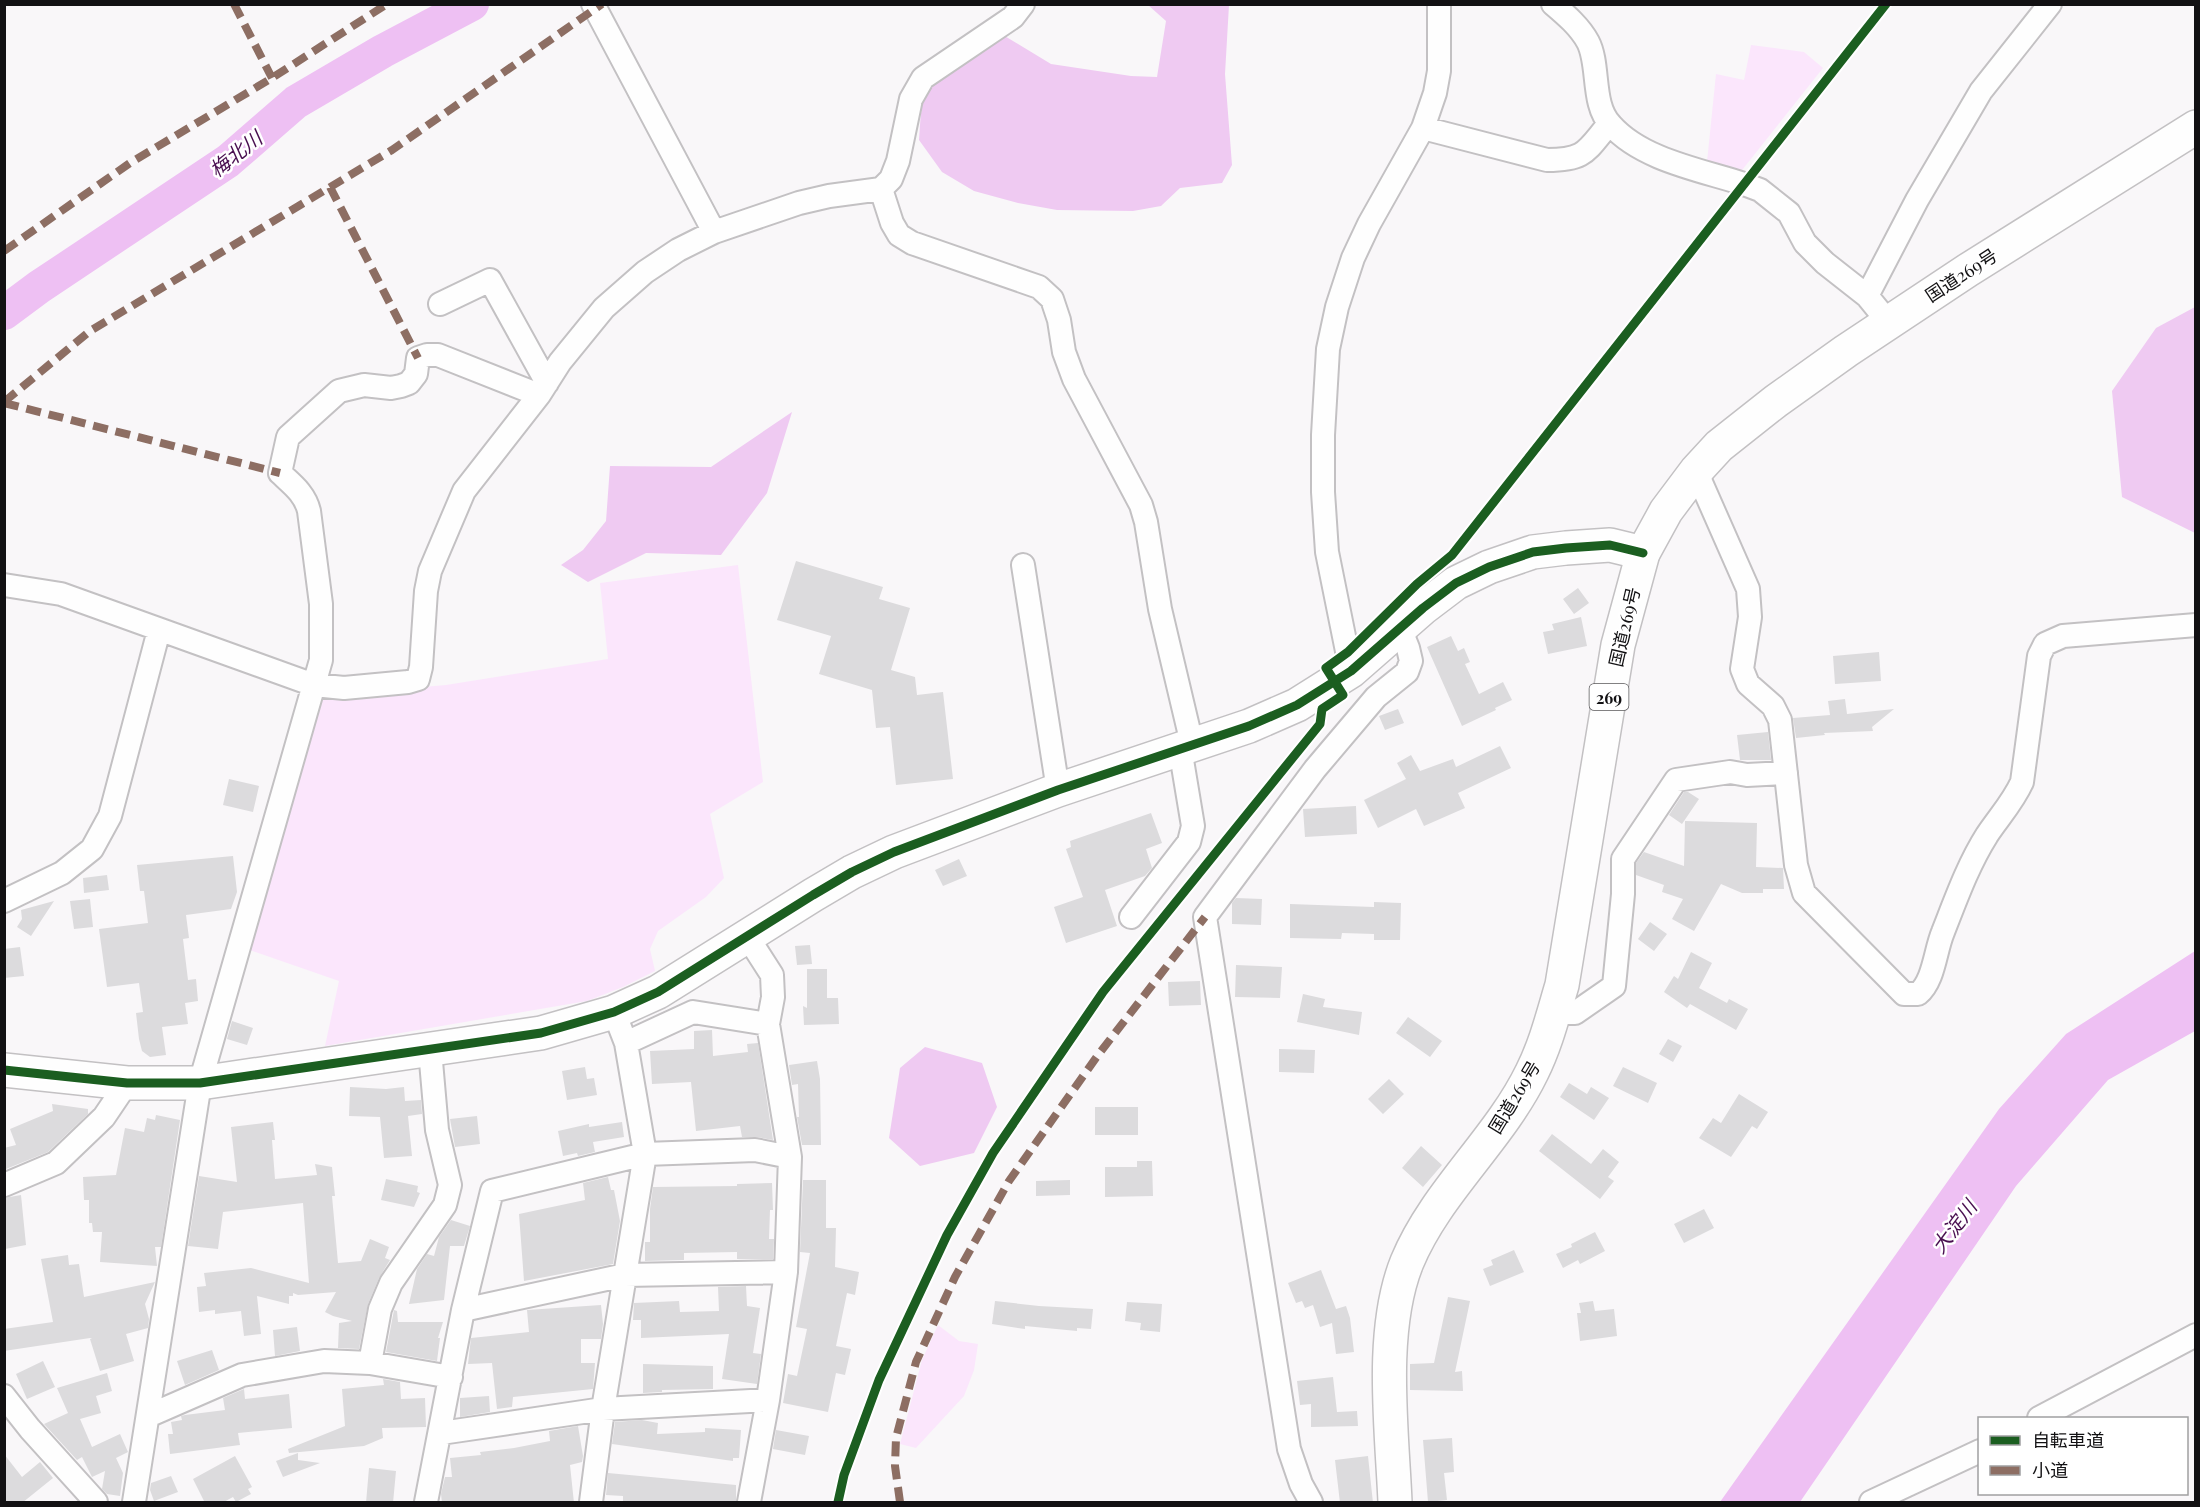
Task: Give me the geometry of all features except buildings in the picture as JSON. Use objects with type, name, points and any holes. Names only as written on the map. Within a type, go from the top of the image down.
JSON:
[{"type":"main road","name":"国道269号","points":[[1395,1503],[1390,1406],[1390,1345],[1396,1304],[1406,1264],[1422,1232],[1505,1116],[1532,1073],[1554,1014],[1562,985],[1618,645],[1643,553],[1666,511],[1696,471],[1719,446],[1776,401],[1968,270],[2196,127]]},
{"type":"main road","points":[[4,1070],[127,1083],[200,1083],[541,1033],[614,1012],[658,992],[852,872],[894,852],[1058,790],[1249,726],[1297,705],[1351,671],[1456,583],[1489,567],[1533,552],[1610,545],[1643,553]]},
{"type":"street","points":[[4,585],[61,594],[314,685],[344,688],[418,679],[430,571],[464,491],[543,389],[560,362],[604,308],[645,272],[678,250],[714,232],[799,203],[829,196],[881,189],[891,179],[898,161],[911,99],[923,78],[1013,17],[1023,4]]},
{"type":"street","points":[[1351,671],[1327,552],[1323,492],[1323,435],[1328,349],[1337,307],[1353,258],[1389,186],[1423,128],[1436,93],[1439,71],[1439,4]]},
{"type":"street","points":[[1554,4],[1578,12],[1588,43],[1600,101],[1609,124],[1639,149],[1744,184],[1774,199],[1789,213],[1805,243],[1825,263],[1867,296],[1888,323]]},
{"type":"street","points":[[1867,296],[1917,200],[1981,91],[2050,4]]},
{"type":"street","points":[[594,7],[714,232]]},
{"type":"street","points":[[1423,128],[1547,160],[1566,160],[1581,156],[1609,124]]},
{"type":"street","points":[[881,189],[892,223],[899,235],[912,243],[1039,287],[1052,299],[1059,320],[1064,352],[1074,379],[1133,488],[1146,522],[1186,746],[1193,826],[1189,842],[1131,917]]},
{"type":"street","points":[[440,304],[490,280],[543,389]]},
{"type":"street","points":[[134,1503],[200,1083],[321,660],[321,604],[309,511],[306,500],[280,473],[288,436],[339,391],[364,385],[391,388],[409,383],[416,374],[418,358],[427,355],[438,355],[543,389]]},
{"type":"street","points":[[1696,471],[1748,589],[1750,617],[1742,669],[1748,684],[1773,706],[1780,720],[1796,865],[1804,892],[1904,994],[1918,994],[1926,987],[1942,934],[1970,867],[1987,836],[2014,799],[2022,782],[2039,656],[2044,644],[2063,636],[2196,625]]},
{"type":"street","points":[[1023,566],[1058,790]]},
{"type":"street","points":[[1311,1503],[1301,1484],[1289,1449],[1205,917],[1315,769],[1376,697],[1407,672],[1411,662],[1400,628]]},
{"type":"street","points":[[4,901],[62,873],[92,849],[110,816],[159,630]]},
{"type":"street","points":[[1554,1014],[1575,1013],[1614,986],[1623,894],[1623,859],[1676,780],[1730,772],[1747,775],[1786,773]]},
{"type":"street","points":[[747,936],[772,975],[773,997],[768,1024],[790,1157],[786,1272],[768,1400],[749,1503]]},
{"type":"street","points":[[591,1503],[603,1409],[645,1154],[626,1043],[614,1012]]},
{"type":"street","points":[[626,1043],[693,1012],[768,1024]]},
{"type":"street","points":[[370,1363],[381,1309],[391,1283],[445,1205],[450,1185],[437,1130],[430,1050]]},
{"type":"street","points":[[4,1185],[56,1163],[104,1117],[127,1083]]},
{"type":"street","points":[[426,1503],[463,1311],[492,1191],[645,1154],[755,1150],[790,1157]]},
{"type":"street","points":[[463,1311],[626,1275],[786,1272]]},
{"type":"street","points":[[2043,1417],[2196,1335]]},
{"type":"street","points":[[148,1416],[242,1375],[324,1361],[370,1363],[451,1377]]},
{"type":"street","points":[[4,1396],[96,1503]]},
{"type":"street","points":[[441,1433],[603,1409],[768,1400]]},
{"type":"street","points":[[1871,1503],[1978,1452]]},
{"type":"shaded area","points":[[1148,5],[1229,5],[1225,74],[1232,165],[1222,183],[1180,188],[1161,206],[1133,211],[1057,210],[1018,203],[974,191],[942,172],[919,140],[922,107],[934,82],[955,63],[1003,35],[1051,64],[1131,76],[1157,77],[1166,21]]},
{"type":"shaded area","points":[[1751,45],[1804,52],[1823,68],[1739,174],[1707,162],[1716,74],[1744,80]]},
{"type":"shaded area","points":[[2195,307],[2195,533],[2122,497],[2112,391],[2156,328]]},
{"type":"shaded area","points":[[792,412],[767,493],[721,555],[646,553],[588,582],[561,565],[583,550],[606,521],[610,466],[711,467]]},
{"type":"shaded area","points":[[738,565],[763,782],[710,814],[724,878],[706,897],[658,931],[650,949],[655,971],[587,1001],[325,1046],[339,981],[247,949],[320,696],[446,685],[608,659],[600,583]]},
{"type":"shaded area","points":[[925,1047],[982,1063],[997,1107],[974,1153],[920,1166],[889,1138],[900,1068]]},
{"type":"shaded area","points":[[938,1325],[959,1341],[978,1344],[974,1370],[964,1396],[916,1448],[900,1444],[922,1360]]},
{"type":"water","name":"大淀川","points":[[2195,951],[2195,1031],[2108,1080],[2016,1186],[1800,1502],[1720,1502],[1999,1109],[2066,1034]]},
{"type":"waterway","name":"梅北川","points":[[4,313],[39,287],[228,161],[296,102],[383,51],[472,4]]},
{"type":"marked path","points":[[234,4],[272,78]]},
{"type":"marked path","points":[[4,251],[130,163],[272,78],[387,4]]},
{"type":"marked path","points":[[4,402],[90,331],[392,150],[602,4]]},
{"type":"marked path","points":[[330,187],[418,358]]},
{"type":"marked path","points":[[4,403],[280,473]]},
{"type":"marked path","points":[[900,1502],[895,1466],[896,1438],[916,1362],[955,1277],[1009,1181],[1098,1055],[1205,917]]},
{"type":"cycle path","points":[[838,1502],[844,1475],[879,1380],[947,1235],[993,1153],[1103,992],[1320,724],[1322,709],[1343,695],[1326,668],[1348,652],[1417,584],[1452,555],[1886,4]]},
{"type":"cycle path","points":[[4,1070],[127,1083],[200,1083],[541,1033],[614,1012],[658,992],[813,895],[852,872],[894,852],[1058,790],[1249,726],[1297,705],[1351,671],[1423,608],[1456,583],[1489,567],[1533,552],[1566,548],[1610,545],[1643,553]]}]
